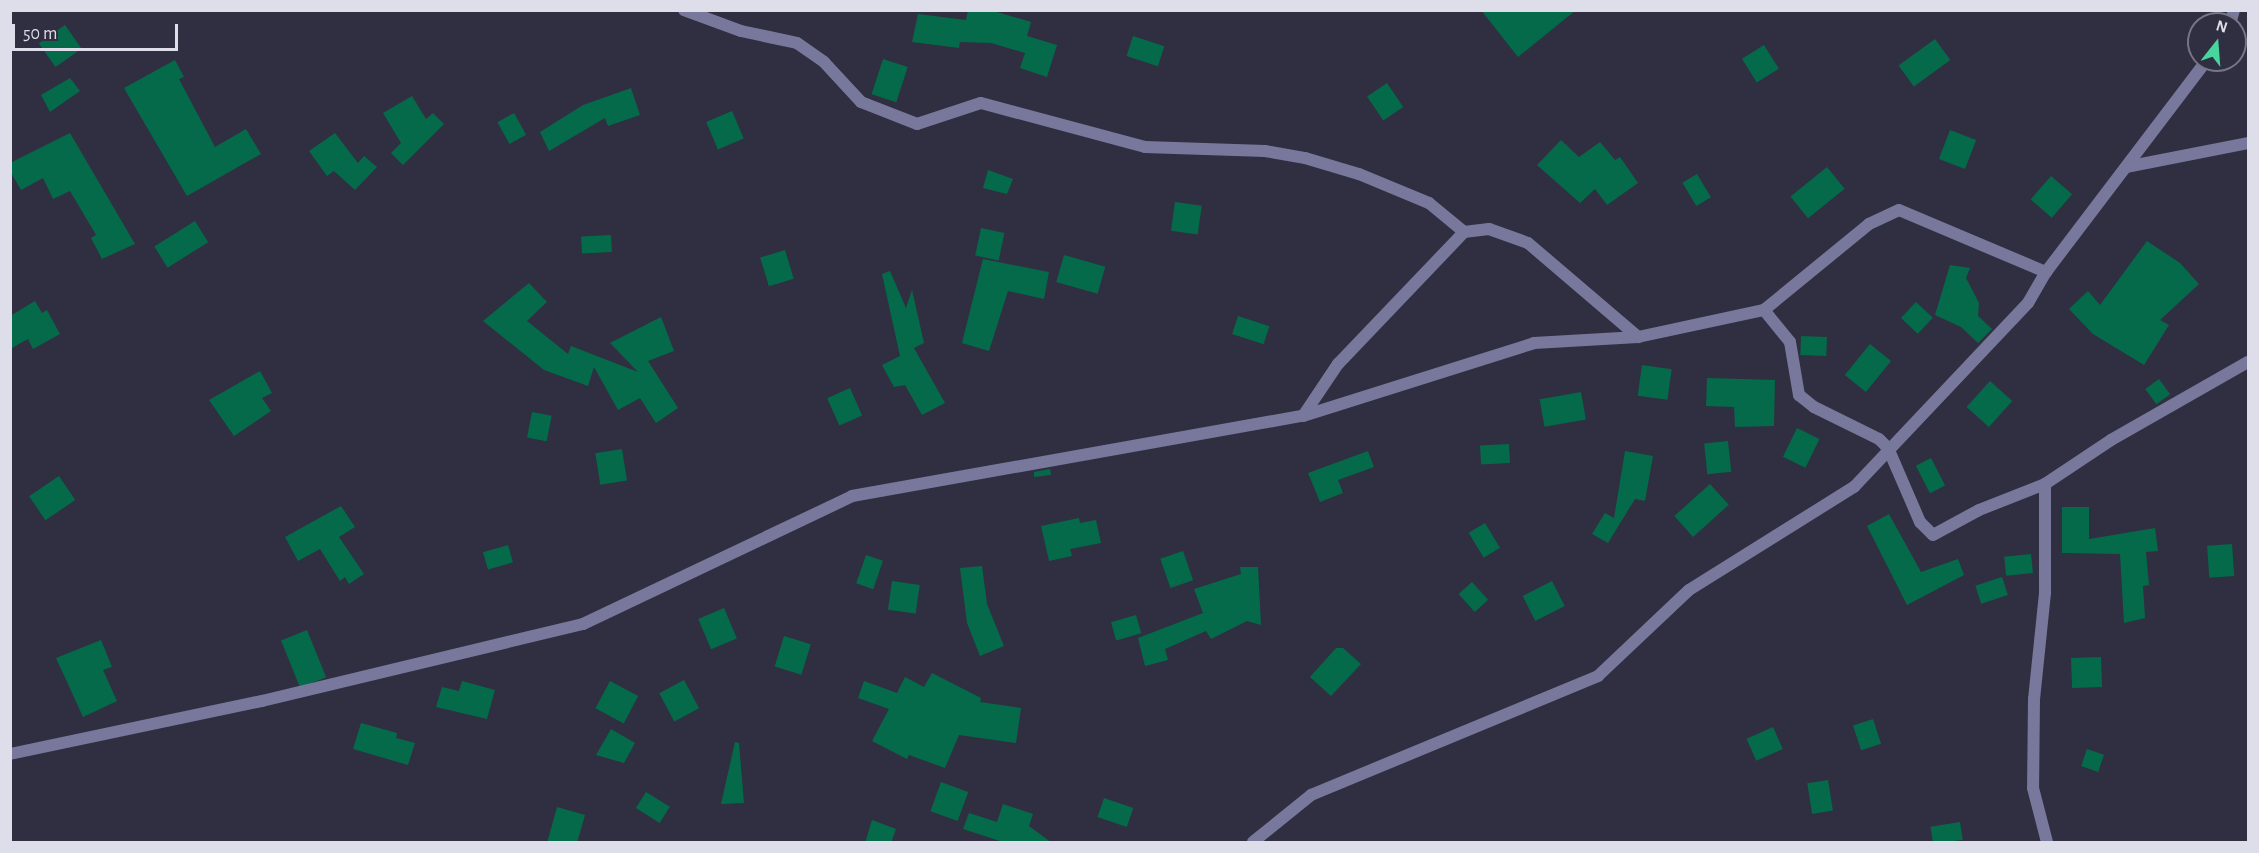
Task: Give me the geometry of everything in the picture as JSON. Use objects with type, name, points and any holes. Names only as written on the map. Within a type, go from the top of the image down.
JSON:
[{"type":"street","points":[[684,10],[741,31],[797,43],[824,62],[861,102],[917,124],[981,103],[1145,147],[1265,151],[1305,158],[1359,174],[1429,203],[1464,232]]},
{"type":"street","points":[[1253,843],[1311,795],[1598,676],[1689,590],[1854,487],[1888,448],[2028,303],[2046,272],[2198,72]]},
{"type":"street","points":[[2126,167],[2248,143]]},
{"type":"street","points":[[10,754],[262,701],[583,624],[852,496],[1304,416],[1534,344],[1638,337],[1764,310],[1869,224],[1899,210],[2046,272]]},
{"type":"street","points":[[1304,416],[1338,364],[1464,232],[1489,229],[1528,243],[1638,337]]},
{"type":"street","points":[[1764,310],[1790,342],[1799,396],[1814,407],[1879,439],[1888,448],[1920,522],[1933,535],[1979,510],[2045,484],[2110,440],[2248,362]]},
{"type":"street","points":[[2045,484],[2045,593],[2034,699],[2033,789],[2046,843]]},
{"type":"building","points":[[968,10],[990,10],[1031,22],[1027,36],[1057,45],[1047,77],[1020,68],[1025,53],[991,43],[960,42],[959,48],[912,42],[918,14],[966,20]]},
{"type":"building","points":[[1481,10],[1576,10],[1518,57]]},
{"type":"building","points":[[65,25],[82,49],[55,67],[39,43]]},
{"type":"building","points":[[1133,36],[1164,46],[1158,66],[1127,56]]},
{"type":"building","points":[[1935,39],[1950,60],[1914,86],[1899,65]]},
{"type":"building","points":[[1764,45],[1779,69],[1757,83],[1742,59]]},
{"type":"building","points":[[883,59],[908,67],[896,102],[872,94]]},
{"type":"building","points":[[175,60],[184,77],[179,79],[215,147],[246,129],[261,154],[187,196],[124,88]]},
{"type":"building","points":[[70,78],[80,91],[50,112],[41,95]]},
{"type":"building","points":[[1387,83],[1403,107],[1383,120],[1367,96]]},
{"type":"building","points":[[631,88],[640,115],[608,126],[605,118],[549,151],[540,132],[583,105]]},
{"type":"building","points":[[412,96],[426,119],[433,113],[444,124],[403,165],[391,153],[401,143],[383,113]]},
{"type":"building","points":[[732,111],[744,139],[718,150],[706,122]]},
{"type":"building","points":[[514,113],[526,135],[510,144],[497,122]]},
{"type":"building","points":[[1950,130],[1976,140],[1965,169],[1939,159]]},
{"type":"building","points":[[70,133],[135,244],[102,259],[91,238],[96,235],[70,191],[53,199],[43,178],[21,190],[10,171],[10,163]]},
{"type":"building","points":[[335,133],[358,163],[364,156],[377,167],[355,190],[334,171],[327,176],[309,151]]},
{"type":"building","points":[[1561,140],[1579,157],[1600,142],[1615,160],[1620,157],[1638,183],[1607,205],[1595,189],[1580,203],[1537,165]]},
{"type":"building","points":[[1827,167],[1845,189],[1808,218],[1790,197]]},
{"type":"building","points":[[988,170],[1013,179],[1007,194],[983,188]]},
{"type":"building","points":[[1697,174],[1711,197],[1696,206],[1682,183]]},
{"type":"building","points":[[2051,176],[2072,194],[2052,218],[2031,199]]},
{"type":"building","points":[[1175,202],[1202,206],[1198,234],[1171,231]]},
{"type":"building","points":[[195,221],[208,242],[168,268],[154,246]]},
{"type":"building","points":[[981,228],[1004,233],[999,260],[975,255]]},
{"type":"building","points":[[611,235],[612,252],[582,254],[581,237]]},
{"type":"building","points":[[2147,241],[2180,263],[2199,284],[2160,320],[2169,325],[2144,365],[2093,334],[2069,309],[2088,291],[2100,305]]},
{"type":"building","points":[[785,250],[794,279],[769,286],[760,258]]},
{"type":"building","points":[[1064,255],[1105,267],[1098,294],[1056,282]]},
{"type":"building","points":[[983,259],[1049,272],[1044,299],[1008,291],[989,351],[962,343]]},
{"type":"building","points":[[1950,265],[1970,268],[1966,278],[1979,303],[1978,316],[1992,329],[1978,343],[1961,327],[1935,315]]},
{"type":"building","points":[[890,271],[906,308],[912,290],[924,343],[914,348],[945,403],[922,415],[905,385],[894,387],[882,365],[900,356],[882,274]]},
{"type":"building","points":[[529,283],[547,302],[527,321],[568,354],[571,346],[638,372],[610,343],[661,317],[674,351],[648,361],[678,408],[656,423],[640,398],[618,410],[594,367],[588,386],[544,370],[483,321]]},
{"type":"building","points":[[35,301],[42,313],[47,310],[60,334],[33,349],[28,339],[10,349],[10,316]]},
{"type":"building","points":[[1916,302],[1933,318],[1918,334],[1901,318]]},
{"type":"building","points":[[1238,316],[1269,326],[1264,344],[1232,334]]},
{"type":"building","points":[[1801,336],[1827,337],[1826,356],[1800,355]]},
{"type":"building","points":[[1870,344],[1891,361],[1866,392],[1845,375]]},
{"type":"building","points":[[1642,365],[1672,369],[1667,400],[1638,396]]},
{"type":"building","points":[[260,371],[272,393],[262,398],[271,411],[234,436],[209,400]]},
{"type":"building","points":[[1707,378],[1775,380],[1774,426],[1735,427],[1734,407],[1706,406]]},
{"type":"building","points":[[2159,379],[2170,394],[2156,404],[2145,389]]},
{"type":"building","points":[[1990,381],[2012,401],[1989,427],[1967,407]]},
{"type":"building","points":[[850,388],[862,415],[839,426],[827,398]]},
{"type":"building","points":[[1581,392],[1586,420],[1545,427],[1540,399]]},
{"type":"building","points":[[532,412],[552,416],[547,441],[527,438]]},
{"type":"building","points":[[1797,428],[1819,439],[1805,468],[1783,457]]},
{"type":"building","points":[[1728,441],[1731,472],[1707,474],[1704,444]]},
{"type":"building","points":[[1509,444],[1510,463],[1481,464],[1480,446]]},
{"type":"building","points":[[622,449],[627,481],[600,485],[595,453]]},
{"type":"building","points":[[1368,451],[1374,467],[1338,480],[1343,493],[1320,502],[1308,473]]},
{"type":"building","points":[[1625,451],[1653,456],[1645,501],[1635,499],[1608,543],[1592,534],[1605,513],[1614,518]]},
{"type":"building","points":[[1931,458],[1945,486],[1930,493],[1916,466]]},
{"type":"building","points":[[1050,469],[1051,475],[1034,477],[1034,472]]},
{"type":"building","points":[[59,476],[75,500],[45,520],[29,496]]},
{"type":"building","points":[[1710,484],[1729,505],[1693,537],[1674,516]]},
{"type":"building","points":[[341,506],[355,527],[339,537],[364,574],[349,584],[345,577],[340,581],[320,549],[298,561],[285,537]]},
{"type":"building","points":[[2062,507],[2089,507],[2089,539],[2155,528],[2158,551],[2146,552],[2149,585],[2143,586],[2145,618],[2124,623],[2120,554],[2062,553]]},
{"type":"building","points":[[1889,514],[1921,572],[1958,559],[1964,575],[1907,605],[1867,526]]},
{"type":"building","points":[[1079,518],[1080,523],[1096,520],[1101,543],[1070,549],[1072,556],[1049,561],[1041,526]]},
{"type":"building","points":[[1485,523],[1500,548],[1484,558],[1469,533]]},
{"type":"building","points":[[2232,544],[2234,576],[2209,578],[2207,546]]},
{"type":"building","points":[[508,545],[513,562],[488,569],[483,552]]},
{"type":"building","points":[[1183,551],[1193,580],[1170,588],[1160,559]]},
{"type":"building","points":[[2031,554],[2033,573],[2006,576],[2004,557]]},
{"type":"building","points":[[866,555],[883,561],[873,589],[856,583]]},
{"type":"building","points":[[982,566],[987,604],[1004,646],[980,656],[967,623],[960,568]]},
{"type":"building","points":[[1240,567],[1258,567],[1261,625],[1247,621],[1211,639],[1206,631],[1165,649],[1168,660],[1145,666],[1138,638],[1203,613],[1194,589],[1241,574]]},
{"type":"building","points":[[2002,577],[2008,595],[1981,604],[1975,586]]},
{"type":"building","points":[[892,581],[920,585],[916,614],[888,610]]},
{"type":"building","points":[[1552,581],[1565,606],[1535,621],[1523,596]]},
{"type":"building","points":[[1472,582],[1488,600],[1475,612],[1459,594]]},
{"type":"building","points":[[724,608],[737,638],[711,649],[698,619]]},
{"type":"building","points":[[1136,615],[1141,633],[1116,640],[1111,622]]},
{"type":"building","points":[[307,630],[326,677],[300,688],[281,640]]},
{"type":"building","points":[[784,636],[811,644],[801,675],[775,667]]},
{"type":"building","points":[[101,640],[112,667],[103,670],[117,701],[83,717],[56,658]]},
{"type":"building","points":[[1336,648],[1343,648],[1361,664],[1331,696],[1310,677]]},
{"type":"building","points":[[2101,657],[2102,687],[2072,688],[2071,658]]},
{"type":"building","points":[[932,673],[981,698],[980,702],[1021,708],[1016,743],[959,735],[945,768],[909,755],[907,759],[872,741],[889,709],[858,698],[864,681],[897,693],[905,677],[924,687]]},
{"type":"building","points":[[684,680],[699,708],[674,721],[659,693]]},
{"type":"building","points":[[462,681],[495,690],[487,719],[436,707],[442,687],[459,691]]},
{"type":"building","points":[[610,681],[638,696],[624,723],[595,708]]},
{"type":"building","points":[[1873,719],[1881,744],[1861,750],[1853,725]]},
{"type":"building","points":[[361,723],[397,733],[396,738],[415,743],[408,765],[353,749]]},
{"type":"building","points":[[1773,727],[1783,749],[1756,761],[1747,739]]},
{"type":"building","points":[[611,729],[635,743],[624,763],[596,755]]},
{"type":"building","points":[[735,742],[739,743],[744,803],[721,804]]},
{"type":"building","points":[[2087,749],[2104,755],[2098,772],[2081,766]]},
{"type":"building","points":[[1828,780],[1833,811],[1812,814],[1807,783]]},
{"type":"building","points":[[941,782],[968,792],[958,821],[930,811]]},
{"type":"building","points":[[646,792],[670,807],[660,823],[636,808]]},
{"type":"building","points":[[1104,798],[1133,808],[1127,827],[1097,817]]},
{"type":"building","points":[[1003,804],[1033,814],[1029,826],[1052,843],[1006,843],[963,829],[969,813],[997,822]]},
{"type":"building","points":[[557,807],[585,815],[577,843],[547,843]]},
{"type":"building","points":[[872,820],[896,829],[891,843],[865,843]]},
{"type":"building","points":[[1960,822],[1963,840],[1933,842],[1930,827]]}]
